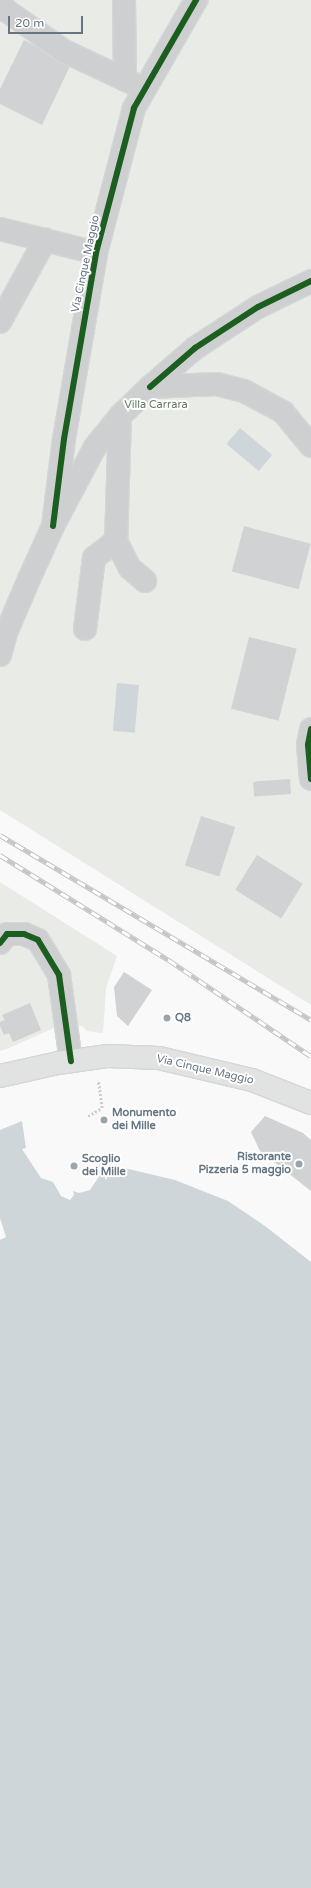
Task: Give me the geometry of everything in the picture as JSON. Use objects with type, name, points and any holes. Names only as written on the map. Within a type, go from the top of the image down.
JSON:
[{"type":"main road","name":"Via Cinque Maggio","points":[[0,1076],[71,1061],[107,1056],[159,1058],[252,1080],[311,1103]]},
{"type":"street","points":[[1,0],[4,9],[64,51],[145,89]]},
{"type":"street","points":[[124,0],[126,80]]},
{"type":"street","name":"Via Cinque Maggio","points":[[53,526],[64,439],[96,253],[134,108],[196,0]]},
{"type":"street","name":"Via Cinque Maggio","points":[[0,229],[96,253]]},
{"type":"street","points":[[0,322],[46,240]]},
{"type":"street","name":"Via Cinque Maggio","points":[[0,654],[12,619],[53,526],[95,447],[120,416],[150,387],[195,348],[258,307],[311,281]]},
{"type":"street","points":[[150,387],[217,384],[244,391],[283,412],[311,446]]},
{"type":"street","points":[[120,416],[116,542],[130,568],[145,581]]},
{"type":"street","points":[[85,629],[94,558],[116,542]]},
{"type":"street","points":[[311,729],[308,745],[311,778]]},
{"type":"street","points":[[0,944],[7,934],[24,934],[38,940],[59,975],[71,1061]]},
{"type":"path","points":[[88,1116],[102,1108],[95,1058]]},
{"type":"green space","name":"Villa Carrara","points":[[0,0],[311,0],[311,1005],[0,810]]},
{"type":"green space","points":[[0,882],[117,956],[106,988],[103,1033],[87,1031],[82,1026],[56,1027],[0,1051]]},
{"type":"shaded area","points":[[240,428],[272,455],[259,471],[227,444]]},
{"type":"shaded area","points":[[117,683],[139,685],[135,733],[113,731]]},
{"type":"shaded area","points":[[22,1121],[26,1148],[22,1149],[41,1178],[53,1182],[61,1196],[70,1200],[74,1195],[73,1191],[79,1193],[90,1190],[100,1175],[99,1162],[175,1180],[228,1201],[265,1226],[311,1262],[311,1888],[0,1888],[0,1240],[6,1237],[0,1218],[0,1130]]},
{"type":"building","points":[[24,40],[71,64],[42,125],[0,104],[0,89]]},
{"type":"building","points":[[244,526],[311,544],[298,589],[232,571]]},
{"type":"building","points":[[249,637],[297,649],[279,721],[231,709]]},
{"type":"building","points":[[290,779],[291,794],[254,797],[253,782]]},
{"type":"building","points":[[201,816],[235,827],[219,877],[185,865]]},
{"type":"building","points":[[257,855],[303,884],[281,918],[235,890]]},
{"type":"building","points":[[124,972],[152,990],[128,1026],[117,1016],[114,987]]},
{"type":"building","points":[[30,1003],[41,1030],[13,1042],[9,1033],[4,1035],[0,1026],[0,1022],[5,1020],[2,1015]]},
{"type":"building","points":[[265,1116],[303,1133],[311,1140],[311,1191],[260,1151],[251,1132]]},
{"type":"railway","points":[[0,835],[311,1020]]},
{"type":"railway","points":[[0,855],[169,960],[311,1056]]},
{"type":"cycle path","points":[[53,526],[64,439],[96,253],[134,108],[196,0]]},
{"type":"cycle path","points":[[150,387],[195,348],[258,307],[311,281]]},
{"type":"cycle path","points":[[311,729],[308,745],[311,779]]},
{"type":"cycle path","points":[[0,943],[7,934],[24,934],[38,940],[59,975],[71,1061]]},
{"type":"place","name":"Q8","points":[[167,1018]]},
{"type":"place","name":"Monumento dei Mille","points":[[104,1120]]},
{"type":"place","name":"Ristorante Pizzeria 5 maggio","points":[[299,1164]]},
{"type":"place","name":"Scoglio dei Mille","points":[[74,1166]]}]
